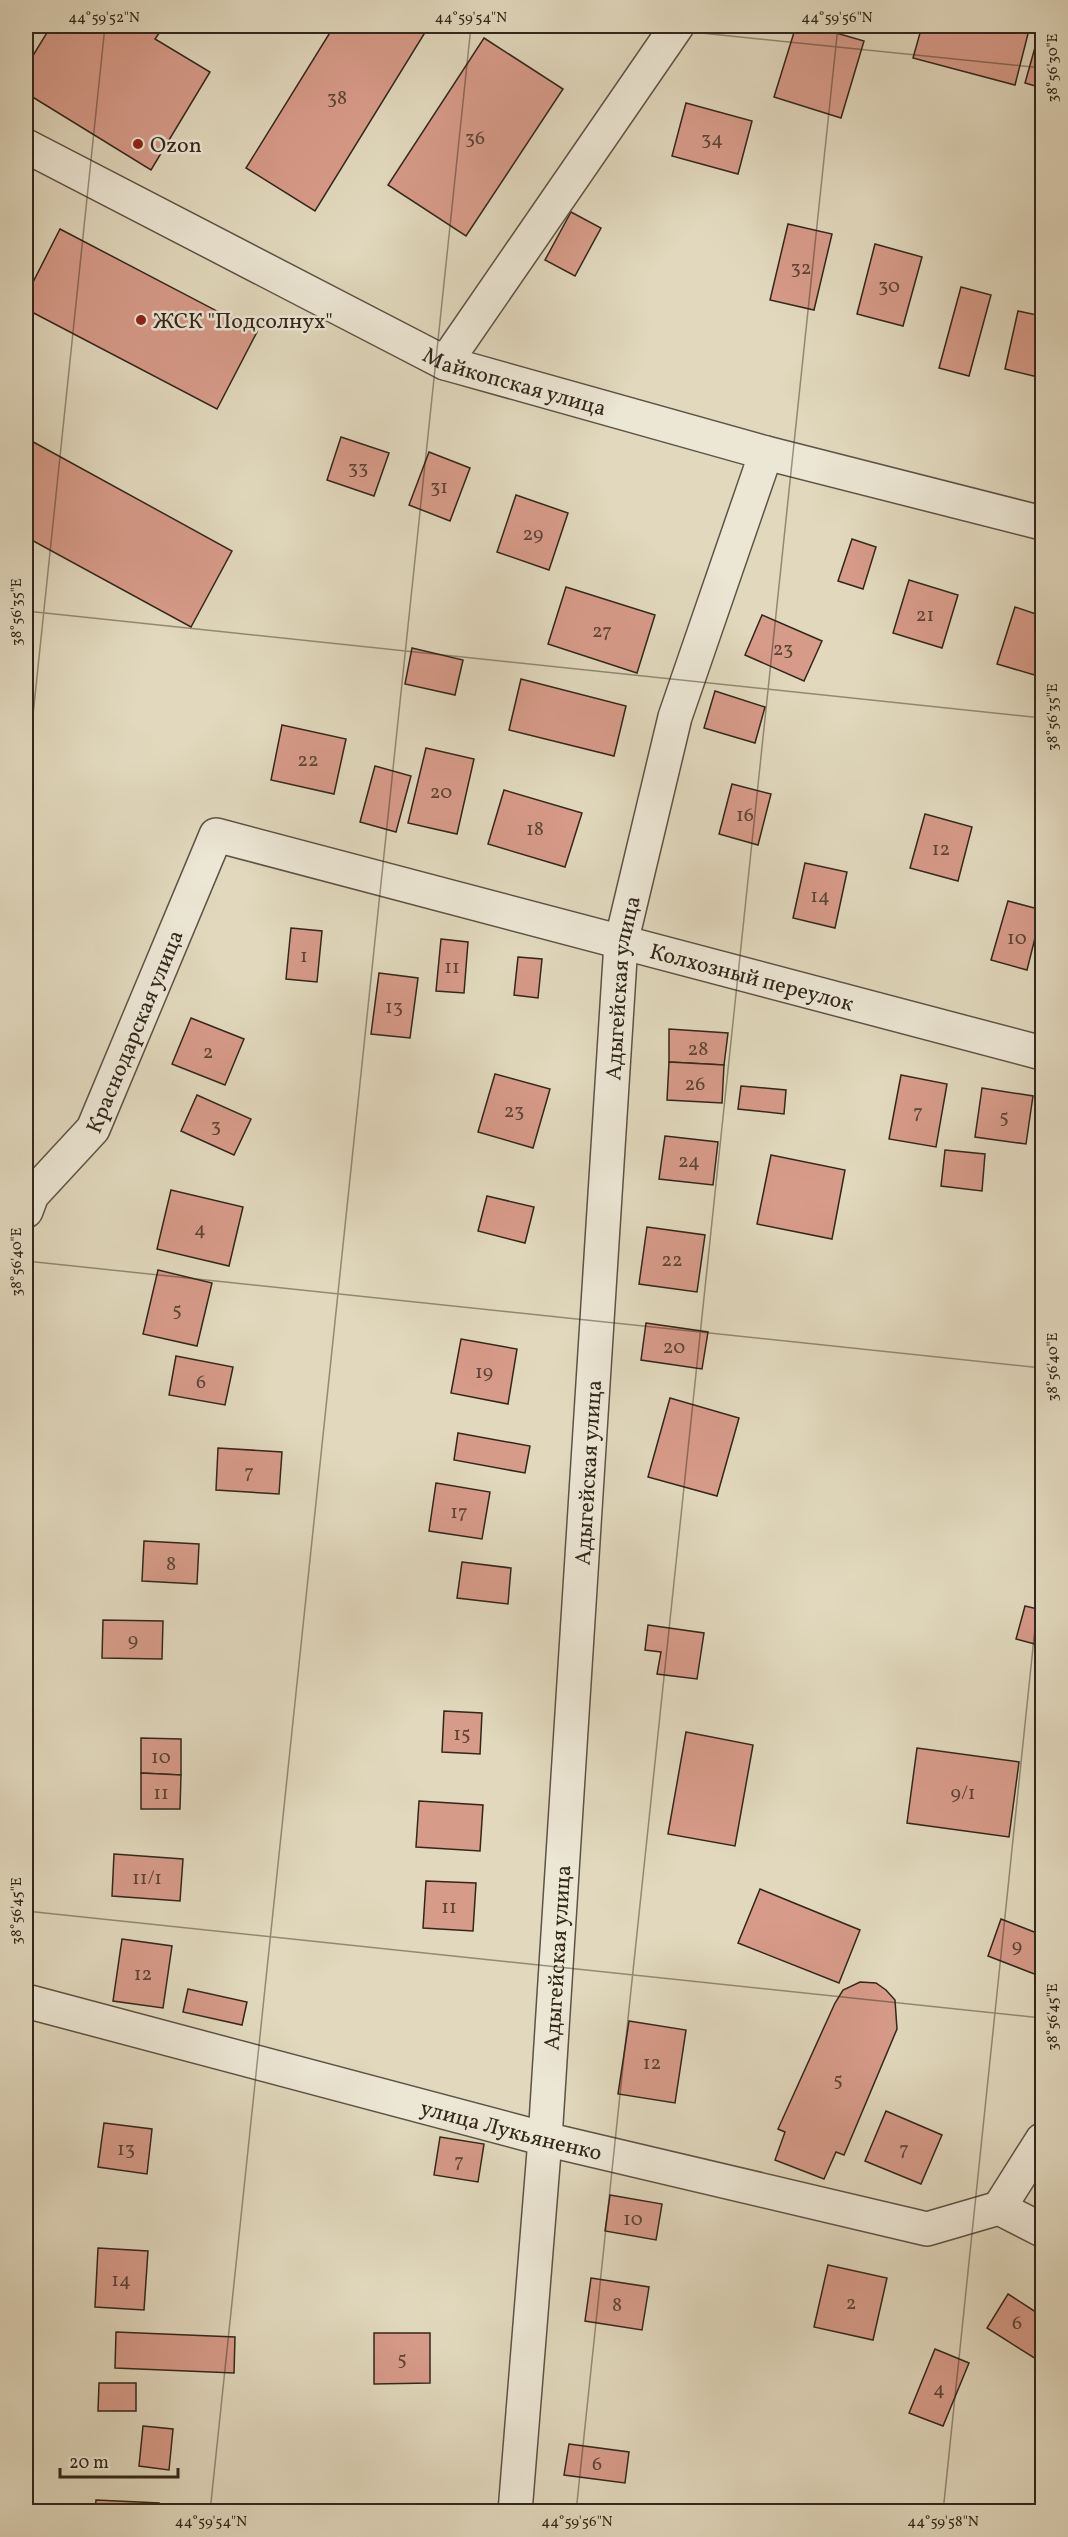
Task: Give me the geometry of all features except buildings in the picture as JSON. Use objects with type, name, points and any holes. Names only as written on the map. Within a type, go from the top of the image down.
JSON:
[{"type":"street","points":[[445,363],[677,26]]},
{"type":"street","name":"Майкопская улица","points":[[26,146],[445,363],[766,453],[1042,524]]},
{"type":"street","name":"Адыгейская улица","points":[[515,2511],[545,2139],[621,943],[675,717],[766,453]]},
{"type":"street","name":"Колхозный переулок","points":[[216,834],[1042,1053]]},
{"type":"street","name":"Краснодарская улица","points":[[26,1211],[32,1196],[93,1128],[216,834]]},
{"type":"street","name":"улица Лукьяненко","points":[[26,2001],[545,2139],[927,2229],[999,2208]]},
{"type":"street","points":[[1042,2140],[999,2208],[1042,2230]]},
{"type":"place","name":"Ozon","points":[[138,144]]},
{"type":"place","name":"ЖСК \"Подсолнух\"","points":[[141,320]]}]
